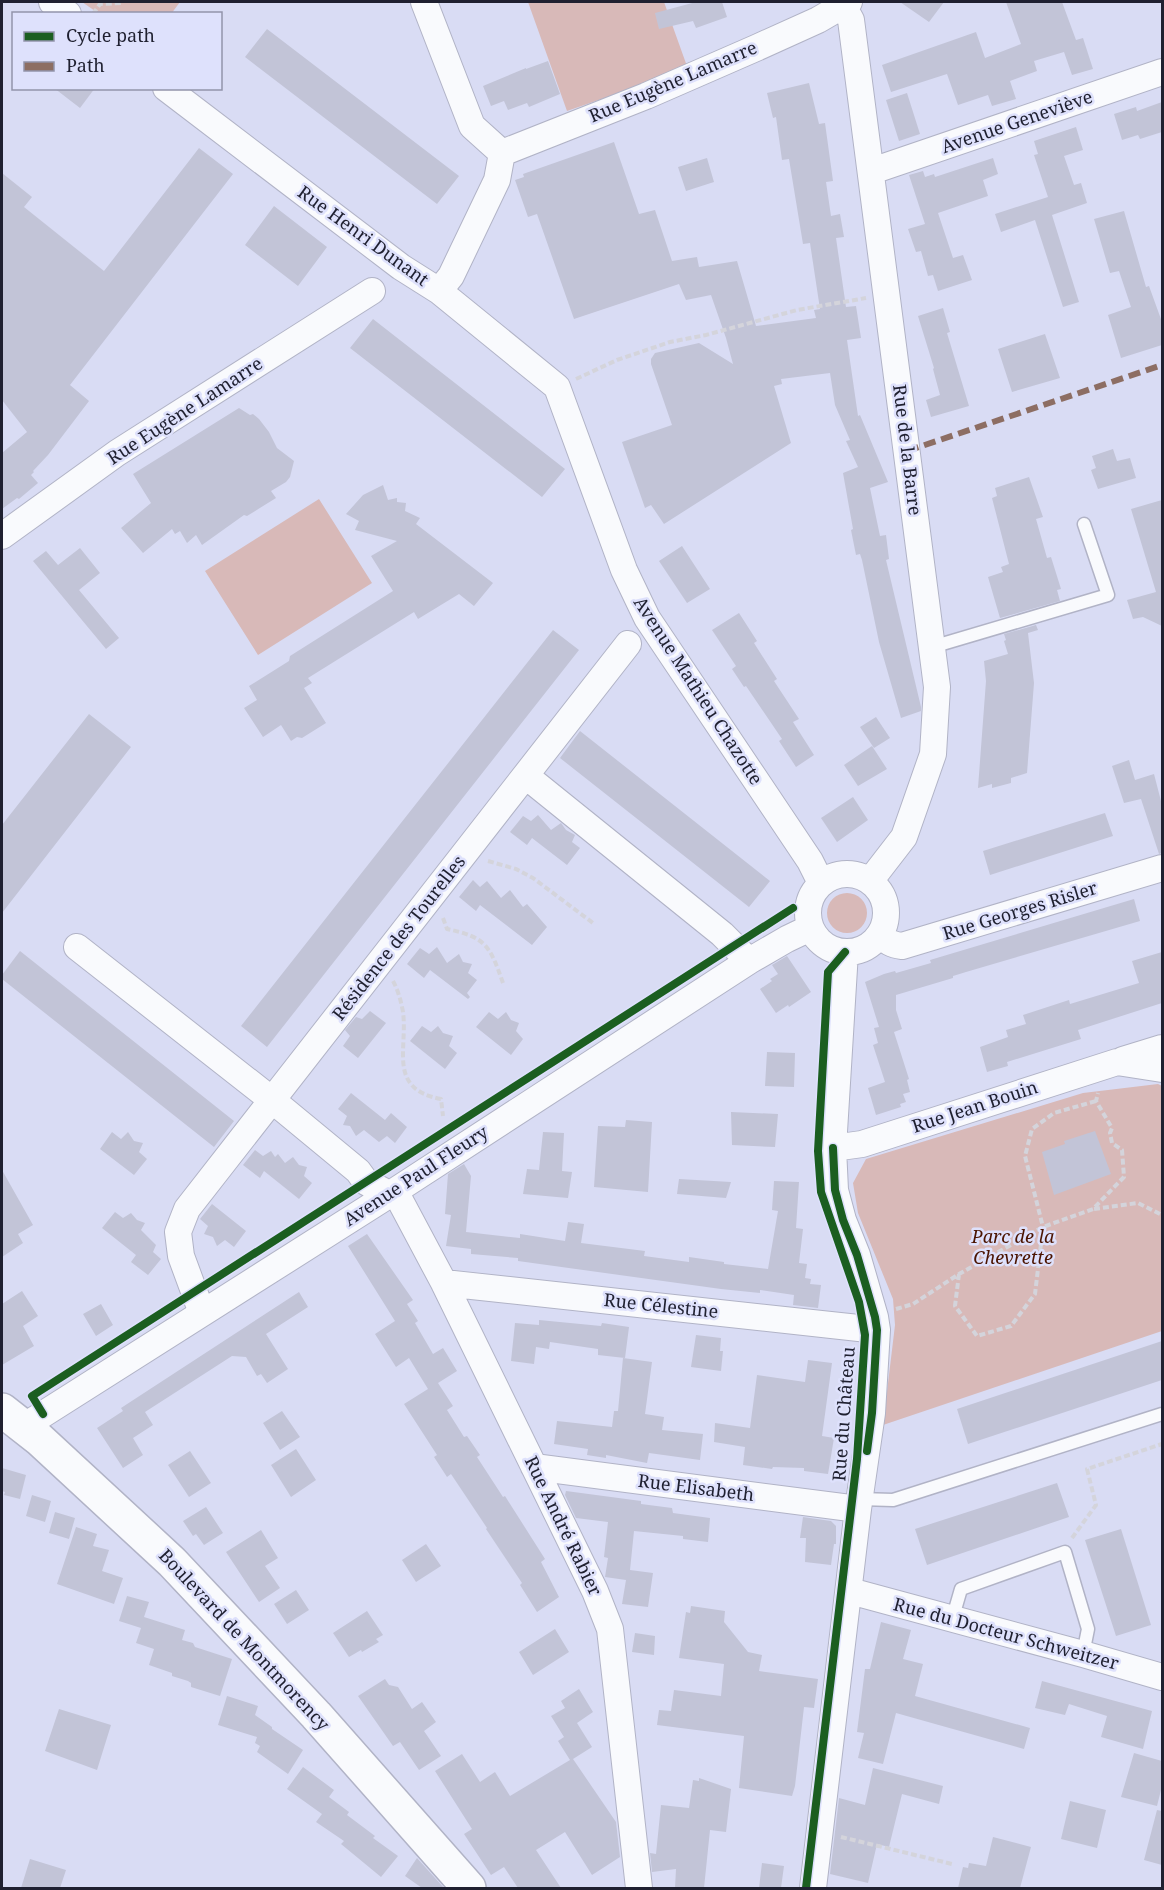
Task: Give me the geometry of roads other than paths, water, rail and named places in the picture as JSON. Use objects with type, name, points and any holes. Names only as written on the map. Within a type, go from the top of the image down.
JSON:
[{"type":"street","points":[[52,2],[65,12]]},
{"type":"street","points":[[424,2],[472,126],[502,153],[498,180],[451,276],[439,291]]},
{"type":"street","name":"Rue Eugène Lamarre","points":[[502,153],[646,96],[776,39],[844,3]]},
{"type":"street","name":"Rue de la Barre","points":[[844,3],[851,20],[872,171],[937,687],[933,754],[904,837],[870,881]]},
{"type":"street","name":"Avenue Geneviève","points":[[872,171],[1162,72]]},
{"type":"street","name":"Rue Henri Dunant","points":[[169,90],[401,267],[439,291],[557,387]]},
{"type":"street","name":"Rue Eugène Lamarre","points":[[2,536],[117,453],[372,291]]},
{"type":"street","name":"Avenue Mathieu Chazotte","points":[[557,387],[624,570],[647,618],[810,861],[821,883]]},
{"type":"street","name":"Résidence des Tourelles","points":[[202,1313],[181,1256],[178,1232],[187,1209],[628,644]]},
{"type":"street","points":[[526,777],[722,934],[749,961]]},
{"type":"street","name":"Rue Georges Risler","points":[[880,934],[886,942],[902,946],[1162,868]]},
{"type":"street","points":[[849,873],[870,881],[879,889],[884,900],[886,918],[880,934],[865,948],[845,952],[824,945],[810,928],[807,916],[812,895],[821,883],[838,874],[849,873]]},
{"type":"street","name":"Avenue Paul Fleury","points":[[12,1419],[202,1313],[392,1193],[749,961],[810,928]]},
{"type":"street","points":[[77,947],[272,1101],[358,1172],[366,1182],[392,1193]]},
{"type":"street","name":"Rue du Château","points":[[813,1888],[859,1504],[873,1413],[876,1323],[857,1255],[843,1220],[836,1190],[833,1149],[845,952]]},
{"type":"street","name":"Rue Jean Bouin","points":[[833,1149],[862,1144],[1162,1048]]},
{"type":"street","name":"Rue Jean Bouin","points":[[1117,1062],[1162,1069]]},
{"type":"street","name":"Rue André Rabier","points":[[392,1193],[444,1283],[595,1591],[610,1629],[639,1888]]},
{"type":"street","name":"Rue Célestine","points":[[444,1283],[876,1323]]},
{"type":"street","name":"Boulevard de Montmorency","points":[[12,1419],[39,1439],[123,1515],[212,1603],[316,1715],[469,1888]]},
{"type":"street","name":"Rue Elisabeth","points":[[534,1467],[859,1504]]},
{"type":"street","name":"Rue du Docteur Schweitzer","points":[[850,1591],[1162,1677]]},
{"type":"lane","points":[[932,647],[1108,595],[1084,524]]},
{"type":"lane","points":[[859,1504],[893,1500],[1162,1414]]},
{"type":"lane","points":[[952,1620],[961,1589],[1065,1552],[1088,1629],[1083,1654]]},
{"type":"park label","name":"Parc de la Chevrette","points":[[1013,1247]]}]
